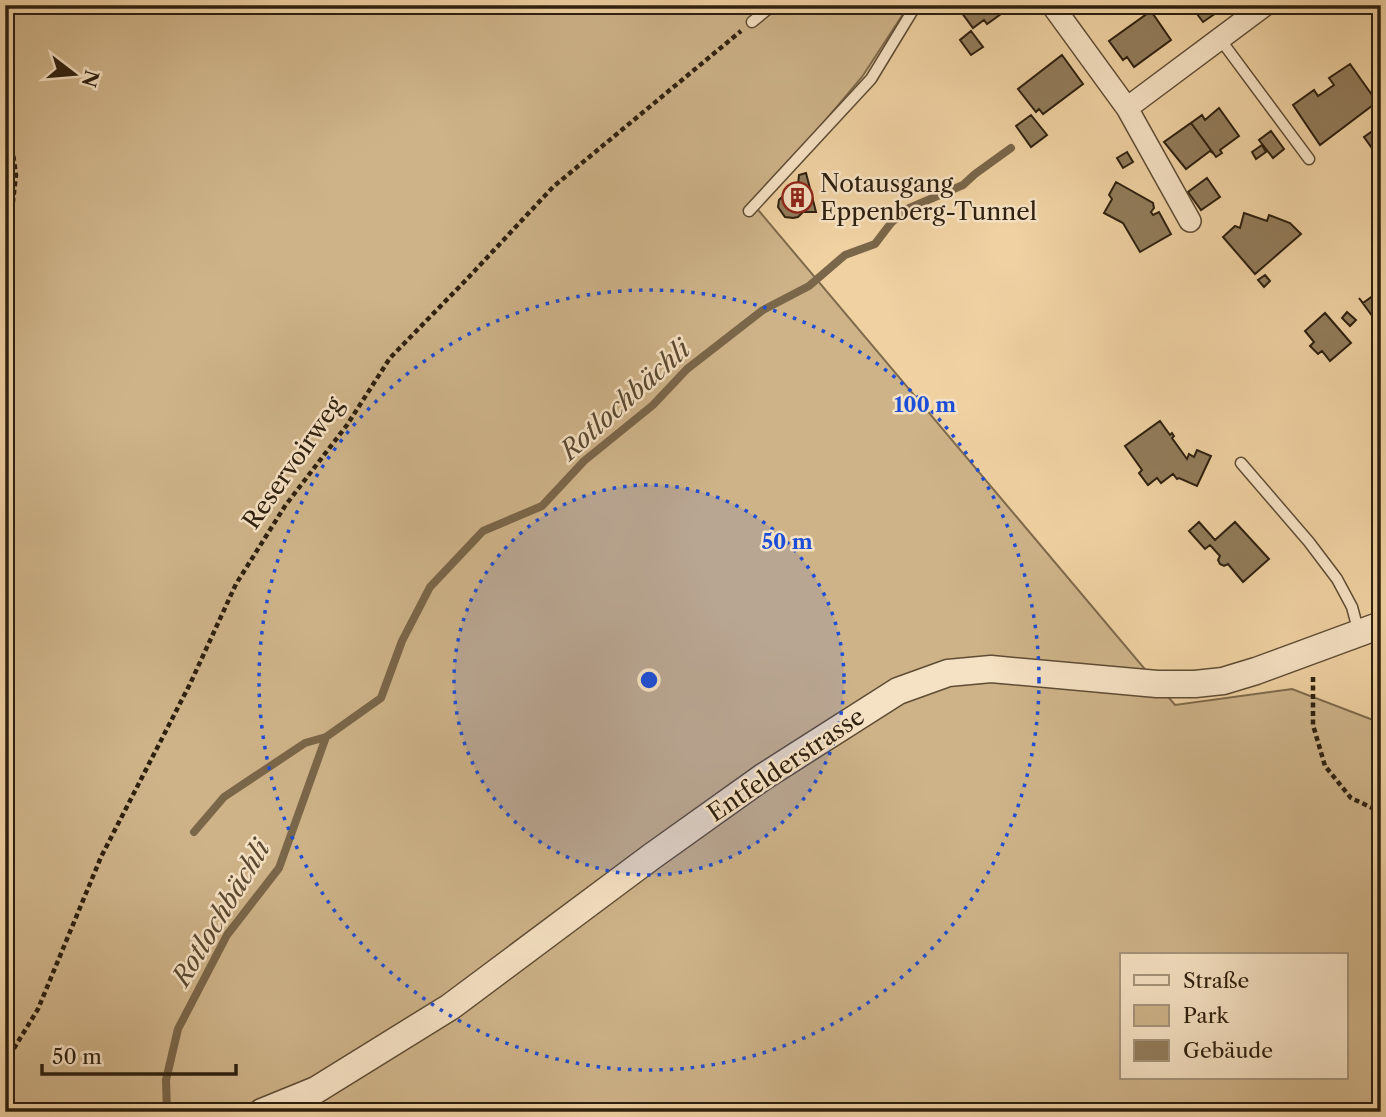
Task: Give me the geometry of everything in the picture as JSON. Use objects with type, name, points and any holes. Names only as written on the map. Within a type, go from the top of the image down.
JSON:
[{"type":"street","points":[[1052,5],[1127,108],[1190,221]]},
{"type":"street","points":[[1127,108],[1265,5]]},
{"type":"street","name":"Entfelderstrasse","points":[[262,1112],[316,1090],[450,1007],[752,785],[898,691],[948,673],[991,669],[1157,684],[1223,681],[1370,629]]},
{"type":"lane","points":[[752,22],[772,5]]},
{"type":"lane","points":[[749,211],[824,136],[871,79],[916,5]]},
{"type":"lane","points":[[1220,39],[1309,159]]},
{"type":"lane","points":[[1241,463],[1337,579],[1370,629]]},
{"type":"path","name":"Reservoirweg","points":[[5,1063],[38,1009],[101,857],[190,684],[236,584],[285,506],[347,425],[390,358],[554,187],[752,22]]},
{"type":"path","points":[[5,97],[16,175],[5,271]]},
{"type":"path","points":[[1309,652],[1314,683],[1313,725],[1325,766],[1351,798],[1381,812]]},
{"type":"green space","points":[[5,5],[909,5],[862,77],[754,205],[1175,705],[1292,689],[1381,723],[1381,1112],[5,1112]]},
{"type":"building","points":[[956,5],[1002,7],[998,10],[1001,14],[987,24],[984,20],[973,28]]},
{"type":"building","points":[[1208,5],[1216,13],[1203,22],[1197,14]]},
{"type":"building","points":[[1151,11],[1171,40],[1134,67],[1127,57],[1123,60],[1109,41]]},
{"type":"building","points":[[971,31],[983,47],[971,55],[960,40]]},
{"type":"building","points":[[1062,55],[1083,84],[1043,114],[1039,109],[1036,112],[1018,89]]},
{"type":"building","points":[[1350,64],[1377,102],[1320,145],[1293,105],[1314,90],[1318,96],[1334,85],[1329,78]]},
{"type":"building","points":[[1219,108],[1239,136],[1220,150],[1222,153],[1216,157],[1191,123],[1202,115],[1205,120]]},
{"type":"building","points":[[1031,115],[1047,135],[1031,147],[1016,126]]},
{"type":"building","points":[[1191,123],[1214,154],[1210,151],[1186,169],[1164,142]]},
{"type":"building","points":[[1381,125],[1381,146],[1374,151],[1364,137]]},
{"type":"building","points":[[1271,131],[1284,149],[1273,158],[1259,140]]},
{"type":"building","points":[[1262,145],[1266,152],[1256,159],[1252,152]]},
{"type":"building","points":[[1127,152],[1133,162],[1123,168],[1117,158]]},
{"type":"building","name":"Notausgang Eppenberg-Tunnel","points":[[806,173],[816,212],[803,212],[793,218],[785,217],[778,207],[779,200],[784,195],[797,195],[799,175]]},
{"type":"building","points":[[1207,178],[1220,197],[1201,210],[1188,192]]},
{"type":"building","points":[[1116,182],[1153,203],[1151,212],[1153,215],[1159,212],[1171,234],[1140,252],[1123,223],[1104,213],[1112,199],[1109,195]]},
{"type":"building","points":[[1244,213],[1267,221],[1269,215],[1290,223],[1301,234],[1255,274],[1223,237],[1235,226],[1240,228]]},
{"type":"building","points":[[1381,263],[1381,280],[1373,268]]},
{"type":"building","points":[[1265,275],[1270,281],[1264,287],[1258,280]]},
{"type":"building","points":[[1381,290],[1381,328],[1359,298],[1363,303]]},
{"type":"building","points":[[1347,312],[1356,320],[1350,326],[1342,318]]},
{"type":"building","points":[[1325,313],[1351,343],[1330,361],[1322,351],[1318,354],[1310,346],[1314,342],[1305,331]]},
{"type":"building","points":[[1160,421],[1170,435],[1172,433],[1172,438],[1187,459],[1189,454],[1194,457],[1197,450],[1211,456],[1197,486],[1177,479],[1173,474],[1161,483],[1157,478],[1148,485],[1139,473],[1142,470],[1125,446]]},
{"type":"building","points":[[1199,522],[1215,540],[1235,522],[1269,559],[1243,582],[1228,564],[1220,564],[1220,556],[1210,545],[1205,549],[1189,531]]},
{"type":"waterway","name":"Rotlochbächli","points":[[194,832],[224,797],[305,743],[326,737],[381,698],[402,641],[430,587],[483,531],[542,506],[584,461],[653,405],[687,369],[763,310],[809,286],[845,255],[875,244],[891,223],[907,209],[963,185],[1011,148]]},
{"type":"waterway","name":"Rotlochbächli","points":[[167,1112],[166,1080],[178,1029],[227,935],[279,868],[326,737]]},
{"type":"place","name":"Notausgang Eppenberg-Tunnel","points":[[797,198]]}]
